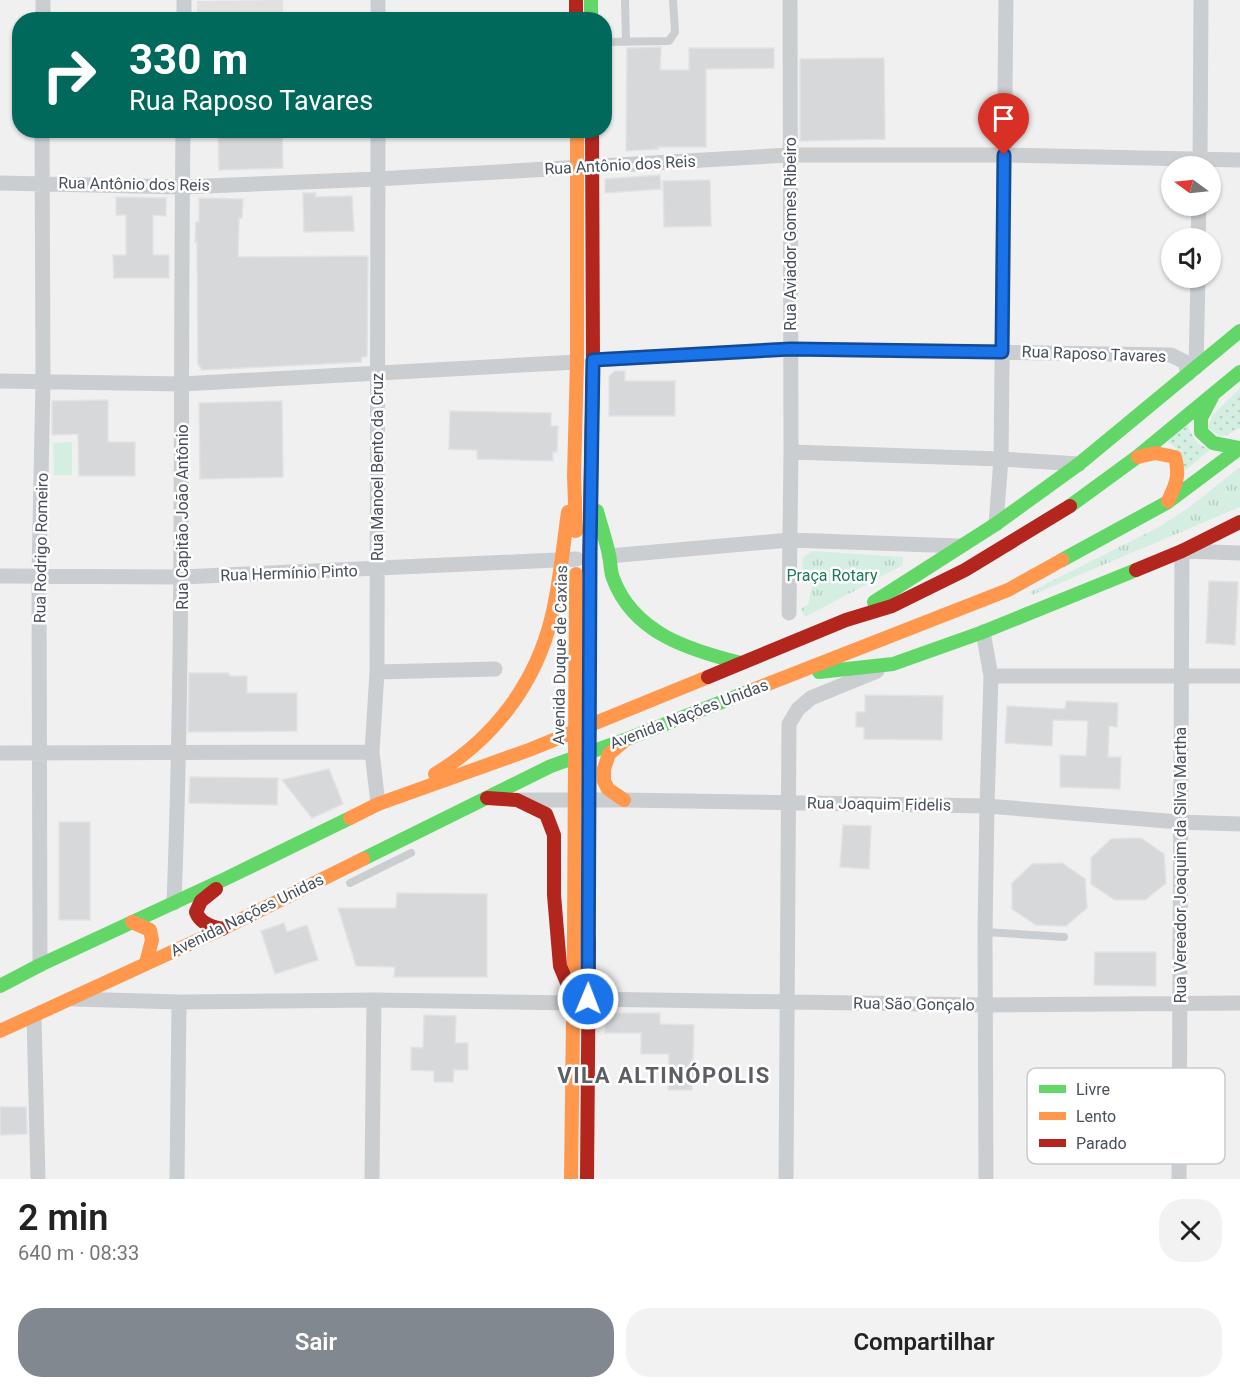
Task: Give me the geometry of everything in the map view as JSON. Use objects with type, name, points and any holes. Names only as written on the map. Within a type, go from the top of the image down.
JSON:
[{"type":"main road","name":"Avenida Duque de Caxias","points":[[579,138],[585,167],[593,360],[590,484],[581,569],[574,938],[587,1179]]},
{"type":"main road","name":"Avenida Duque de Caxias","points":[[589,679],[574,476],[585,167],[590,138]]},
{"type":"main road","name":"Avenida Nações Unidas","points":[[846,620],[996,524],[1079,464],[1240,331]]},
{"type":"main road","name":"Avenida Nações Unidas","points":[[0,986],[378,804],[529,750],[846,620],[892,606],[965,570],[1069,507],[1137,458],[1240,372]]},
{"type":"main road","points":[[1213,394],[1201,418],[1201,432],[1212,443],[1240,448]]},
{"type":"main road","name":"Avenida Nações Unidas","points":[[0,1031],[222,928],[551,766],[627,739],[1008,590],[1168,502],[1240,448]]},
{"type":"main road","points":[[1079,464],[1137,458],[1155,453],[1175,457],[1179,480],[1168,502]]},
{"type":"main road","points":[[417,790],[435,774],[453,765],[479,743],[504,716],[523,687],[540,653],[552,617],[574,476]]},
{"type":"main road","points":[[590,484],[613,577],[630,608],[647,627],[672,642],[704,654],[741,663]]},
{"type":"main road","points":[[791,674],[893,664],[983,632],[1182,551],[1240,522]]},
{"type":"main road","points":[[983,632],[1008,590]]},
{"type":"main road","name":"Avenida Duque de Caxias","points":[[571,1179],[578,1000],[589,936],[589,703]]},
{"type":"main road","points":[[624,800],[608,789],[604,781],[604,769],[609,754],[627,739]]},
{"type":"main road","points":[[483,798],[517,800],[546,814],[554,834],[554,895],[560,966],[578,1000]]},
{"type":"main road","points":[[222,928],[209,926],[200,921],[197,913],[199,903],[212,894],[225,879]]},
{"type":"main road","points":[[132,922],[150,930],[152,940],[146,963]]},
{"type":"street","name":"Rua Aviador Gomes Ribeiro","points":[[789,613],[790,0]]},
{"type":"street","points":[[996,524],[1001,459],[1006,0]]},
{"type":"street","points":[[1200,156],[1201,0]]},
{"type":"street","name":"Rua Rodrigo Romeiro","points":[[40,965],[39,576],[43,381],[42,138]]},
{"type":"street","name":"Rua Capitão João Antônio","points":[[174,903],[182,577],[183,138]]},
{"type":"street","name":"Rua Manoel Bento da Cruz","points":[[378,138],[377,672],[372,752],[378,804]]},
{"type":"street","name":"Rua Antônio dos Reis","points":[[0,183],[182,187],[377,179],[789,155],[1004,155],[1161,162]]},
{"type":"street","name":"Rua Antônio dos Reis","points":[[1221,162],[1240,160]]},
{"type":"street","points":[[1192,371],[1197,288]]},
{"type":"street","name":"Rua Raposo Tavares","points":[[593,360],[791,349],[1171,355],[1185,362],[1192,371]]},
{"type":"street","points":[[0,381],[182,384],[577,362]]},
{"type":"street","points":[[791,452],[1079,464]]},
{"type":"street","points":[[609,556],[790,540],[960,546]]},
{"type":"street","points":[[1182,551],[1240,553]]},
{"type":"street","name":"Rua Vereador Joaquim da Silva Martha","points":[[1179,1068],[1182,551]]},
{"type":"street","name":"Rua Hermínio Pinto","points":[[0,576],[182,577],[561,559],[581,569]]},
{"type":"street","points":[[983,632],[991,676],[985,932],[986,1179]]},
{"type":"street","points":[[786,1179],[789,724],[798,709],[811,698],[893,664]]},
{"type":"street","points":[[377,672],[495,669]]},
{"type":"street","points":[[991,676],[1240,676]]},
{"type":"street","points":[[0,753],[372,752]]},
{"type":"street","name":"Rua Joaquim Fidelis","points":[[517,800],[987,806],[1179,822],[1240,824]]},
{"type":"street","name":"Rua São Gonçalo","points":[[69,999],[179,1002],[578,1000],[986,1005],[1240,1003]]},
{"type":"street","points":[[372,1179],[374,1000]]},
{"type":"street","points":[[177,1179],[179,1002]]},
{"type":"street","points":[[34,1017],[38,1179]]},
{"type":"lane","points":[[625,0],[626,42]]},
{"type":"lane","points":[[612,42],[669,41],[675,32],[673,0]]},
{"type":"lane","points":[[404,838],[415,861]]},
{"type":"lane","points":[[350,882],[411,853]]},
{"type":"lane","points":[[985,932],[1064,937]]},
{"type":"shaded area","points":[[283,0],[283,12],[197,12],[197,1]]},
{"type":"green space","points":[[1240,388],[1240,428],[1219,436],[1208,427],[1212,416]]},
{"type":"green space","points":[[1186,424],[1197,443],[1210,450],[1183,472],[1177,450],[1167,442]]},
{"type":"green space","points":[[72,442],[72,475],[54,475],[53,443]]},
{"type":"green space","points":[[1240,467],[1240,507],[1032,595],[1030,592],[1157,528],[1187,509]]},
{"type":"green space","name":"Praça Rotary","points":[[812,551],[903,557],[903,565],[805,617],[801,609],[808,605],[812,587],[802,571],[803,557]]},
{"type":"building","points":[[661,47],[660,70],[689,70],[689,48],[774,48],[774,68],[706,69],[706,147],[658,147],[658,149],[626,151],[627,48]]},
{"type":"building","points":[[884,58],[885,139],[800,141],[800,59]]},
{"type":"building","points":[[218,138],[282,138],[283,168],[219,170]]},
{"type":"building","points":[[660,175],[661,189],[605,193],[605,179]]},
{"type":"building","points":[[710,180],[711,226],[664,227],[663,181]]},
{"type":"building","points":[[303,193],[316,193],[315,197],[352,196],[354,231],[304,232]]},
{"type":"building","points":[[116,197],[166,198],[166,216],[153,215],[153,255],[169,255],[169,278],[114,278],[113,255],[126,255],[126,215],[116,215]]},
{"type":"building","points":[[199,198],[243,199],[242,218],[239,218],[238,257],[368,256],[367,356],[362,357],[361,362],[202,370],[198,364],[197,242],[195,242],[196,222],[199,222]]},
{"type":"building","points":[[615,371],[625,371],[625,381],[675,381],[675,416],[609,416],[609,376]]},
{"type":"building","points":[[108,400],[108,442],[135,442],[135,476],[79,476],[78,434],[52,435],[52,401]]},
{"type":"building","points":[[282,401],[283,477],[200,479],[199,403]]},
{"type":"building","points":[[450,411],[551,413],[551,426],[558,426],[557,452],[553,452],[553,461],[477,459],[477,450],[449,449]]},
{"type":"building","points":[[1209,581],[1238,582],[1235,645],[1206,643]]},
{"type":"building","points":[[189,673],[229,673],[229,676],[247,676],[247,693],[297,693],[297,731],[188,732]]},
{"type":"building","points":[[865,695],[943,696],[942,740],[864,739],[864,727],[856,727],[856,712],[865,712]]},
{"type":"building","points":[[1066,701],[1118,703],[1117,727],[1109,726],[1108,757],[1121,757],[1120,789],[1060,787],[1060,755],[1086,756],[1088,721],[1053,720],[1052,746],[1005,743],[1007,706],[1065,709]]},
{"type":"building","points":[[329,769],[343,804],[312,818],[282,780]]},
{"type":"building","points":[[190,777],[278,778],[277,805],[189,803]]},
{"type":"building","points":[[59,822],[90,822],[90,920],[59,920]]},
{"type":"building","points":[[843,825],[871,826],[869,869],[840,867]]},
{"type":"building","points":[[1141,838],[1164,854],[1166,883],[1145,900],[1115,900],[1091,884],[1091,858],[1111,839]]},
{"type":"building","points":[[1062,863],[1085,879],[1087,908],[1066,926],[1036,925],[1012,909],[1012,883],[1032,864]]},
{"type":"building","points":[[397,893],[487,894],[487,977],[394,977],[395,967],[356,966],[338,908],[396,908]]},
{"type":"building","points":[[284,923],[287,932],[307,925],[318,960],[275,974],[261,931]]},
{"type":"building","points":[[1095,952],[1156,952],[1156,986],[1094,985]]},
{"type":"building","points":[[605,1013],[660,1013],[660,1024],[694,1025],[692,1090],[668,1090],[669,1054],[641,1054],[641,1033],[605,1033]]},
{"type":"building","points":[[424,1015],[456,1016],[455,1043],[468,1043],[468,1070],[454,1070],[453,1082],[434,1082],[434,1071],[411,1070],[411,1047],[423,1048]]},
{"type":"building","points":[[0,1107],[26,1107],[27,1134],[0,1135]]},
{"type":"traffic: fast","points":[[591,0],[591,12]]},
{"type":"traffic: fast","points":[[874,602],[996,524],[1079,464],[1240,331]]},
{"type":"traffic: fast","points":[[1070,506],[1137,457],[1240,372]]},
{"type":"traffic: fast","points":[[1212,397],[1201,418],[1201,432],[1213,443],[1240,448]]},
{"type":"traffic: fast","points":[[1062,560],[1168,502],[1240,448]]},
{"type":"traffic: fast","points":[[597,511],[608,549],[611,573],[622,597],[634,613],[649,626],[683,645],[741,663]]},
{"type":"traffic: fast","points":[[819,672],[893,664],[983,632],[1136,570]]},
{"type":"traffic: fast","points":[[363,859],[551,766],[750,691]]},
{"type":"traffic: fast","points":[[0,986],[350,818]]},
{"type":"traffic: slow","points":[[576,531],[574,476],[577,362],[577,138]]},
{"type":"traffic: slow","points":[[1138,457],[1155,453],[1175,457],[1176,480],[1168,501]]},
{"type":"traffic: slow","points":[[435,774],[476,744],[510,707],[524,686],[545,641],[552,616],[568,512]]},
{"type":"traffic: slow","points":[[750,691],[1008,590],[1062,560]]},
{"type":"traffic: slow","points":[[574,938],[576,574]]},
{"type":"traffic: slow","points":[[350,818],[378,804],[529,750],[708,677]]},
{"type":"traffic: slow","points":[[623,742],[609,754],[604,769],[604,781],[608,789],[624,800]]},
{"type":"traffic: slow","points":[[589,850],[589,936]]},
{"type":"traffic: slow","points":[[0,1031],[222,929],[363,859]]},
{"type":"traffic: slow","points":[[132,922],[150,930],[152,940],[146,963]]},
{"type":"traffic: slow","points":[[571,1179],[574,938]]},
{"type":"traffic: jam","points":[[576,0],[576,12]]},
{"type":"traffic: jam","points":[[589,574],[593,360],[592,138]]},
{"type":"traffic: jam","points":[[708,677],[846,620],[892,606],[965,570],[1070,506]]},
{"type":"traffic: jam","points":[[1136,570],[1182,551],[1240,522]]},
{"type":"traffic: jam","points":[[487,798],[517,800],[546,814],[554,835],[554,895],[560,966],[573,997]]},
{"type":"traffic: jam","points":[[216,889],[201,901],[196,912],[206,924],[222,929]]},
{"type":"traffic: jam","points":[[587,1179],[589,936]]},
{"type":"district","name":"VILA ALTINÓPOLIS","points":[[664,1075]]},
{"type":"route","points":[[588,999],[590,484],[593,360],[791,349],[1002,352],[1004,155]]}]
